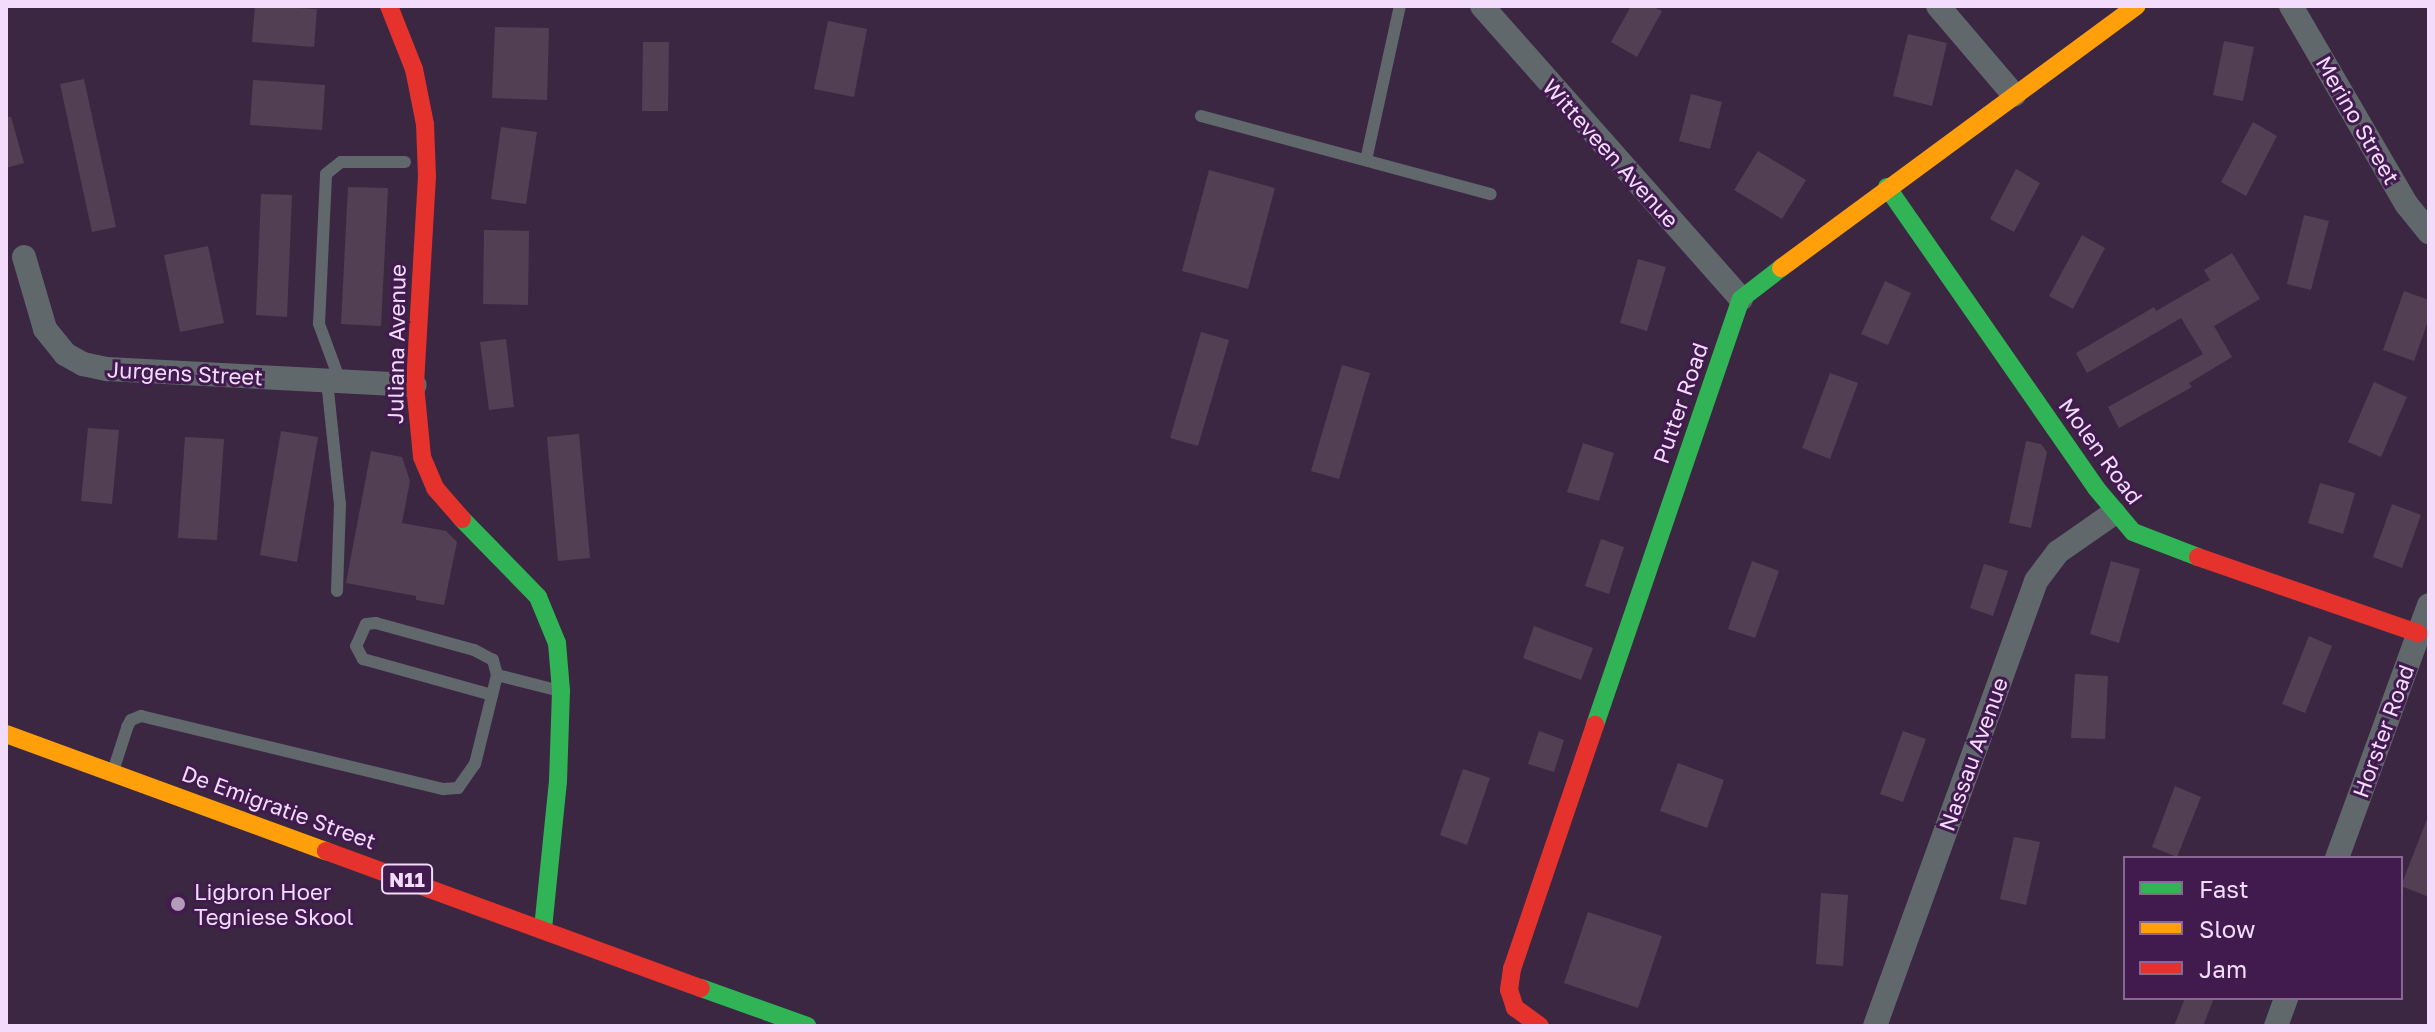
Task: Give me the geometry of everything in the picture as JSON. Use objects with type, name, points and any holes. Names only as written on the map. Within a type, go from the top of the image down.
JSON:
[{"type":"main road","name":"Juliana Avenue","points":[[389,6],[414,69],[425,124],[427,176],[415,385],[422,457],[435,488],[451,508],[538,597],[557,643],[561,691],[558,781],[543,928]]},
{"type":"main road","points":[[1741,299],[1887,187],[2137,6]]},
{"type":"main road","name":"Molen Road","points":[[1887,187],[2114,513],[2133,532],[2173,549],[2418,633]]},
{"type":"main road","name":"Putter Road","points":[[1540,1026],[1522,1017],[1509,990],[1512,969],[1741,299]]},
{"type":"main road","name":"De Emigratie Street","points":[[6,734],[807,1026]]},
{"type":"street","name":"Witteveen Avenue","points":[[1482,6],[1741,299]]},
{"type":"street","points":[[1938,6],[2014,95]]},
{"type":"street","name":"Merino Street","points":[[2291,6],[2407,205],[2429,232]]},
{"type":"street","name":"Jurgens Street","points":[[24,257],[45,329],[65,354],[83,364],[107,369],[415,385]]},
{"type":"street","name":"Nassau Avenue","points":[[1875,1026],[2036,581],[2058,552],[2114,513]]},
{"type":"street","name":"Horster Road","points":[[2338,856],[2429,605]]},
{"type":"street","points":[[2276,1026],[2285,1000]]},
{"type":"lane","points":[[1366,160],[1400,6]]},
{"type":"lane","points":[[1201,116],[1491,194]]},
{"type":"lane","points":[[337,591],[340,504],[334,381],[319,324],[324,182],[329,168],[341,162],[405,162]]},
{"type":"lane","points":[[113,773],[127,727],[131,720],[141,716],[450,789],[463,784],[475,764],[497,675],[493,660],[482,652],[376,623],[363,627],[358,639],[357,651],[363,659],[492,695]]},
{"type":"lane","points":[[497,675],[561,691]]},
{"type":"building","points":[[255,6],[317,9],[314,47],[252,42]]},
{"type":"building","points":[[1631,6],[1652,6],[1662,11],[1637,57],[1611,42]]},
{"type":"building","points":[[828,21],[867,29],[854,97],[814,89]]},
{"type":"building","points":[[495,27],[549,28],[547,100],[492,98]]},
{"type":"building","points":[[1908,34],[1947,43],[1932,106],[1893,96]]},
{"type":"building","points":[[2224,41],[2254,47],[2243,101],[2213,95]]},
{"type":"building","points":[[643,42],[669,42],[668,111],[642,111]]},
{"type":"building","points":[[84,79],[116,227],[92,232],[60,84]]},
{"type":"building","points":[[253,80],[325,85],[322,130],[250,125]]},
{"type":"building","points":[[1691,94],[1722,102],[1710,149],[1679,141]]},
{"type":"building","points":[[6,117],[11,117],[24,163],[6,168]]},
{"type":"building","points":[[2253,122],[2277,136],[2246,196],[2221,182]]},
{"type":"building","points":[[501,127],[537,132],[526,204],[491,199]]},
{"type":"building","points":[[1758,151],[1806,180],[1782,219],[1734,190]]},
{"type":"building","points":[[2016,169],[2040,183],[2014,232],[1990,219]]},
{"type":"building","points":[[1209,170],[1275,188],[1248,289],[1182,271]]},
{"type":"building","points":[[348,187],[388,188],[381,326],[341,324]]},
{"type":"building","points":[[261,194],[292,195],[287,317],[256,315]]},
{"type":"building","points":[[2304,215],[2329,221],[2311,290],[2287,284]]},
{"type":"building","points":[[484,230],[529,231],[528,305],[483,304]]},
{"type":"building","points":[[2082,235],[2105,248],[2073,309],[2049,296]]},
{"type":"building","points":[[208,246],[224,323],[180,332],[164,255]]},
{"type":"building","points":[[2232,253],[2260,299],[2214,326],[2232,357],[2189,383],[2192,387],[2119,428],[2108,407],[2203,354],[2181,318],[2087,373],[2076,353],[2154,307],[2156,311],[2210,280],[2204,270]]},
{"type":"building","points":[[1638,259],[1666,267],[1647,331],[1620,323]]},
{"type":"building","points":[[1885,281],[1911,293],[1888,345],[1861,334]]},
{"type":"building","points":[[2404,291],[2429,300],[2429,318],[2414,361],[2383,350]]},
{"type":"building","points":[[1201,332],[1229,340],[1198,446],[1170,438]]},
{"type":"building","points":[[506,339],[514,407],[489,410],[480,342]]},
{"type":"building","points":[[1342,365],[1370,373],[1339,479],[1311,471]]},
{"type":"building","points":[[1830,373],[1858,383],[1830,459],[1802,448]]},
{"type":"building","points":[[2374,382],[2407,397],[2381,457],[2348,442]]},
{"type":"building","points":[[88,428],[119,430],[112,504],[81,501]]},
{"type":"building","points":[[281,431],[318,437],[297,562],[260,555]]},
{"type":"building","points":[[579,434],[590,558],[558,561],[547,437]]},
{"type":"building","points":[[185,437],[224,439],[217,540],[178,538]]},
{"type":"building","points":[[2026,441],[2041,444],[2047,452],[2031,528],[2009,523]]},
{"type":"building","points":[[1583,443],[1614,453],[1599,501],[1567,492]]},
{"type":"building","points":[[371,451],[402,457],[410,481],[402,523],[446,531],[457,542],[444,605],[416,600],[416,596],[346,583]]},
{"type":"building","points":[[2320,483],[2355,493],[2343,534],[2308,523]]},
{"type":"building","points":[[2392,504],[2421,515],[2402,568],[2373,557]]},
{"type":"building","points":[[1601,539],[1624,547],[1609,594],[1585,586]]},
{"type":"building","points":[[1752,561],[1779,571],[1755,638],[1728,629]]},
{"type":"building","points":[[2111,561],[2140,569],[2119,643],[2090,634]]},
{"type":"building","points":[[1984,564],[2008,571],[1993,616],[1970,608]]},
{"type":"building","points":[[1534,626],[1593,648],[1581,680],[1523,658]]},
{"type":"building","points":[[2309,636],[2332,646],[2305,713],[2282,704]]},
{"type":"building","points":[[2075,674],[2108,676],[2105,739],[2071,738]]},
{"type":"building","points":[[1539,731],[1564,740],[1554,772],[1528,764]]},
{"type":"building","points":[[1903,731],[1926,739],[1903,802],[1880,794]]},
{"type":"building","points":[[1678,763],[1724,780],[1707,828],[1660,811]]},
{"type":"building","points":[[1463,769],[1490,778],[1467,845],[1440,835]]},
{"type":"building","points":[[2175,786],[2201,797],[2177,856],[2152,847]]},
{"type":"building","points":[[2429,814],[2429,897],[2403,887]]},
{"type":"building","points":[[2014,837],[2040,842],[2026,905],[2000,899]]},
{"type":"building","points":[[1821,893],[1848,895],[1843,966],[1816,964]]},
{"type":"building","points":[[1588,912],[1662,936],[1638,1008],[1564,983]]},
{"type":"building","points":[[2184,1000],[2213,1000],[2203,1026],[2174,1026]]},
{"type":"traffic: fast","points":[[1887,187],[2096,488],[2133,532],[2198,557]]},
{"type":"traffic: fast","points":[[1595,725],[1741,299],[1781,268]]},
{"type":"traffic: fast","points":[[462,519],[538,597],[557,643],[561,691],[558,781],[543,928]]},
{"type":"traffic: fast","points":[[701,988],[807,1026]]},
{"type":"traffic: slow","points":[[1781,268],[2137,6]]},
{"type":"traffic: slow","points":[[6,734],[326,851]]},
{"type":"traffic: jam","points":[[389,6],[414,69],[425,124],[427,176],[415,385],[422,457],[435,488],[462,519]]},
{"type":"traffic: jam","points":[[2198,557],[2418,633]]},
{"type":"traffic: jam","points":[[1540,1026],[1515,1008],[1509,990],[1512,969],[1595,725]]},
{"type":"traffic: jam","points":[[326,851],[701,988]]},
{"type":"place","name":"Ligbron Hoer Tegniese Skool","points":[[178,904]]}]
